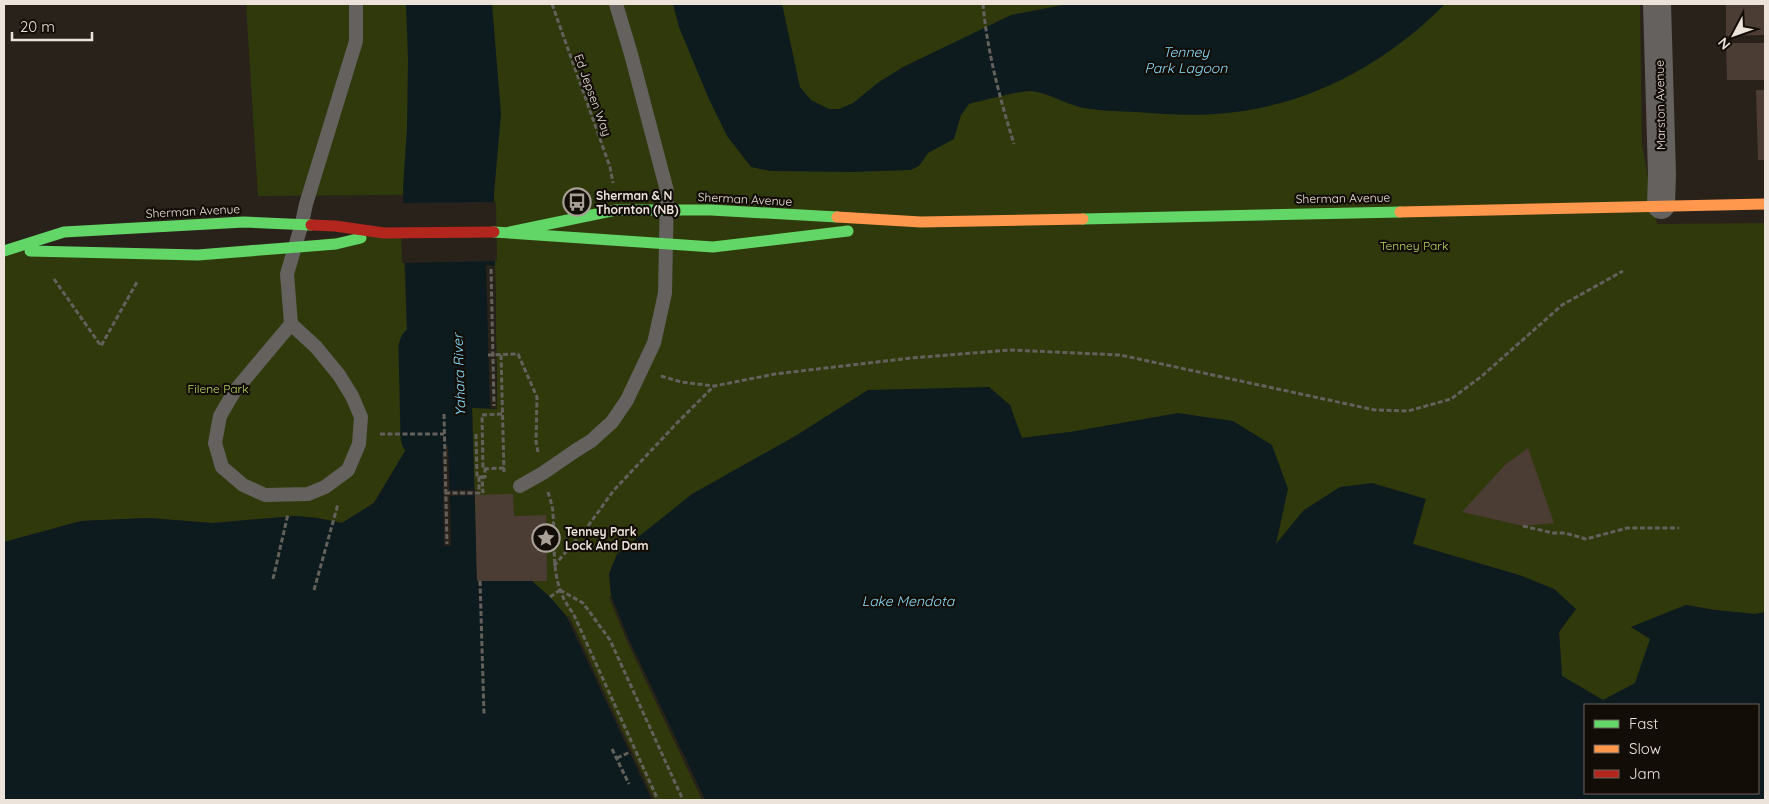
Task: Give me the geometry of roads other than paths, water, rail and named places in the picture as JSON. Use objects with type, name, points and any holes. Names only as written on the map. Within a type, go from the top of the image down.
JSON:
[{"type":"street","name":"Marston Avenue","points":[[1657,4],[1662,175],[1660,205]]},
{"type":"street","name":"Sherman Avenue","points":[[510,232],[616,210],[711,210],[921,222],[1765,204]]},
{"type":"street","name":"Sherman Avenue","points":[[4,251],[64,232],[244,222],[335,226],[384,233],[510,232],[713,247],[921,222]]},
{"type":"street","name":"Sherman Avenue","points":[[4,251],[198,255],[336,244],[384,233]]},
{"type":"lane","points":[[291,324],[234,392],[220,416],[215,443],[222,467],[243,485],[265,495],[308,494],[324,487],[348,470],[359,444],[361,417],[352,396],[339,375],[316,347],[291,324],[287,274],[306,204],[356,41],[356,4]]},
{"type":"lane","points":[[520,486],[544,473],[575,450],[591,441],[612,422],[627,400],[654,343],[665,293],[667,191],[616,4]]},
{"type":"water","points":[[406,4],[492,4],[501,114],[494,194],[497,409],[472,408],[477,580],[531,580],[550,597],[567,617],[652,800],[4,800],[4,542],[81,521],[148,518],[213,523],[296,516],[342,523],[374,503],[408,446],[411,436],[442,436],[444,546],[451,546],[447,411],[441,411],[442,431],[429,431],[428,416],[423,416],[423,430],[410,431],[403,188],[407,128],[408,59]]},
{"type":"water","name":"Tenney Park Lagoon","points":[[673,4],[782,4],[800,87],[811,100],[829,109],[839,109],[853,103],[879,82],[903,67],[1011,15],[1068,4],[1445,4],[1396,47],[1369,65],[1310,93],[1279,103],[1248,110],[1215,114],[1175,115],[1083,108],[1032,91],[1020,92],[969,104],[961,115],[954,139],[928,153],[919,166],[911,170],[852,172],[770,171],[751,167],[727,136],[708,97],[679,27]]},
{"type":"water","name":"Lake Mendota","points":[[989,387],[1010,405],[1022,438],[1070,432],[1178,413],[1233,421],[1272,445],[1288,489],[1276,544],[1304,510],[1340,487],[1372,483],[1426,499],[1413,544],[1519,575],[1554,589],[1576,609],[1559,632],[1562,676],[1603,700],[1635,683],[1650,639],[1631,627],[1686,605],[1755,614],[1765,612],[1765,800],[705,800],[628,638],[611,596],[609,574],[617,554],[692,494],[797,435],[868,390]]},
{"type":"waterway","name":"Yahara River","points":[[423,348],[425,436]]},
{"type":"place","name":"Sherman & N Thornton (NB)","points":[[577,202]]},
{"type":"place","name":"Tenney Park Lock And Dam","points":[[546,538]]},
{"type":"park label","name":"Tenney Park","points":[[1414,245]]},
{"type":"park label","name":"Filene Park","points":[[218,388]]}]
